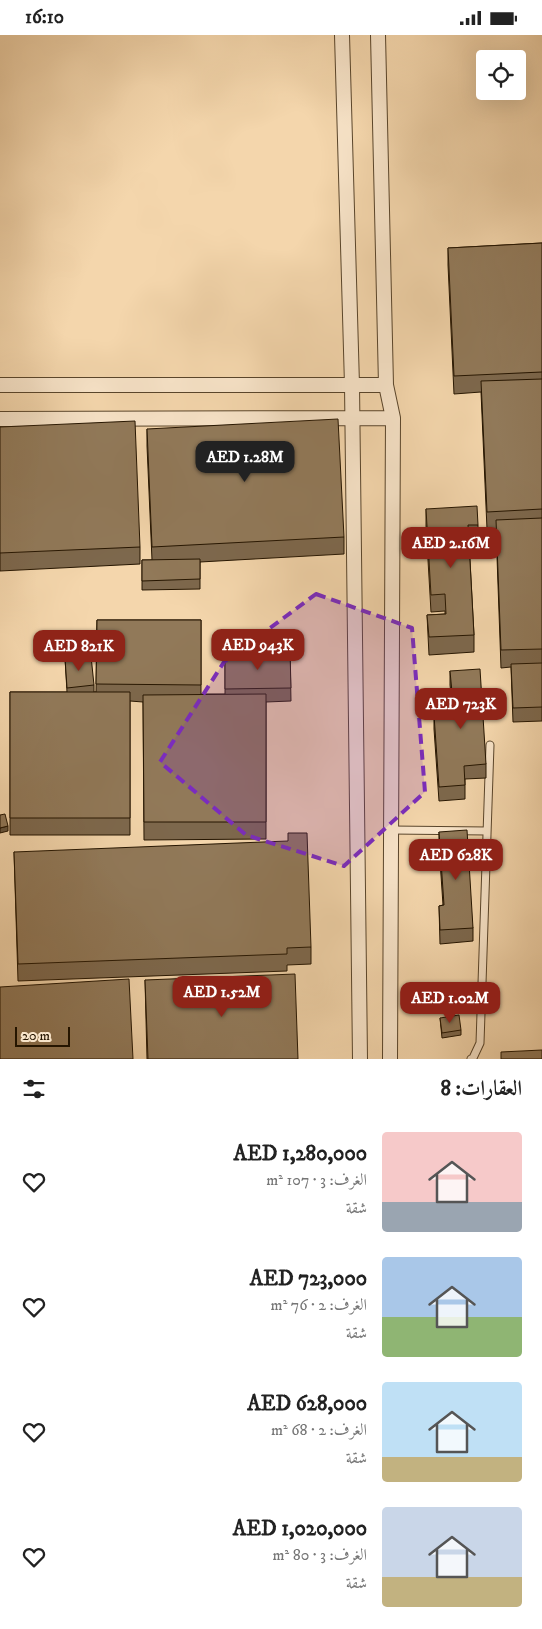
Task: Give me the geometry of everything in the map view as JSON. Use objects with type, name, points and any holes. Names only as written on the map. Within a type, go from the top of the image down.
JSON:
[{"type":"street","points":[[342,35],[352,385],[360,1059]]},
{"type":"street","points":[[378,35],[386,385],[392,418],[390,1059]]},
{"type":"street","points":[[0,385],[386,385]]},
{"type":"street","points":[[0,419],[392,418]]},
{"type":"lane","points":[[471,1059],[480,1043],[490,745]]},
{"type":"lane","points":[[391,830],[487,831]]},
{"type":"highlighted area","points":[[316,594],[412,628],[425,792],[344,866],[246,835],[160,762],[224,662]]},
{"type":"building","points":[[542,243],[542,372],[454,376],[448,248]]},
{"type":"building","points":[[542,379],[542,509],[487,512],[481,381]]},
{"type":"building","points":[[338,419],[344,537],[152,547],[147,429]]},
{"type":"building","points":[[135,421],[140,547],[0,553],[0,427]]},
{"type":"building","points":[[477,506],[478,525],[468,525],[474,635],[429,637],[427,615],[446,614],[445,594],[431,595],[426,509]]},
{"type":"building","points":[[542,518],[542,649],[501,650],[496,520]]},
{"type":"building","points":[[200,559],[200,579],[142,581],[142,560]]},
{"type":"building","points":[[97,620],[201,620],[201,685],[96,684]]},
{"type":"building","points":[[290,652],[291,688],[225,689],[225,653]]},
{"type":"building","points":[[91,656],[94,685],[67,688],[65,658]]},
{"type":"building","points":[[542,663],[542,707],[513,708],[511,664]]},
{"type":"building","points":[[480,669],[486,764],[464,766],[465,785],[439,787],[434,715],[454,714],[450,671]]},
{"type":"building","points":[[10,692],[130,692],[130,818],[10,818]]},
{"type":"building","points":[[266,694],[266,822],[144,822],[143,695]]},
{"type":"building","points":[[5,814],[8,826],[0,828],[0,815]]},
{"type":"building","points":[[467,830],[473,928],[440,930],[439,906],[444,905],[439,832]]},
{"type":"building","points":[[288,833],[307,833],[311,947],[287,948],[287,954],[18,964],[14,852],[288,841]]},
{"type":"building","points":[[295,974],[298,1059],[148,1059],[145,980]]},
{"type":"building","points":[[129,979],[133,1059],[0,1059],[0,987]]},
{"type":"building","points":[[459,1015],[461,1030],[442,1033],[440,1018]]},
{"type":"building","points":[[542,1050],[542,1059],[501,1059],[501,1052]]}]
